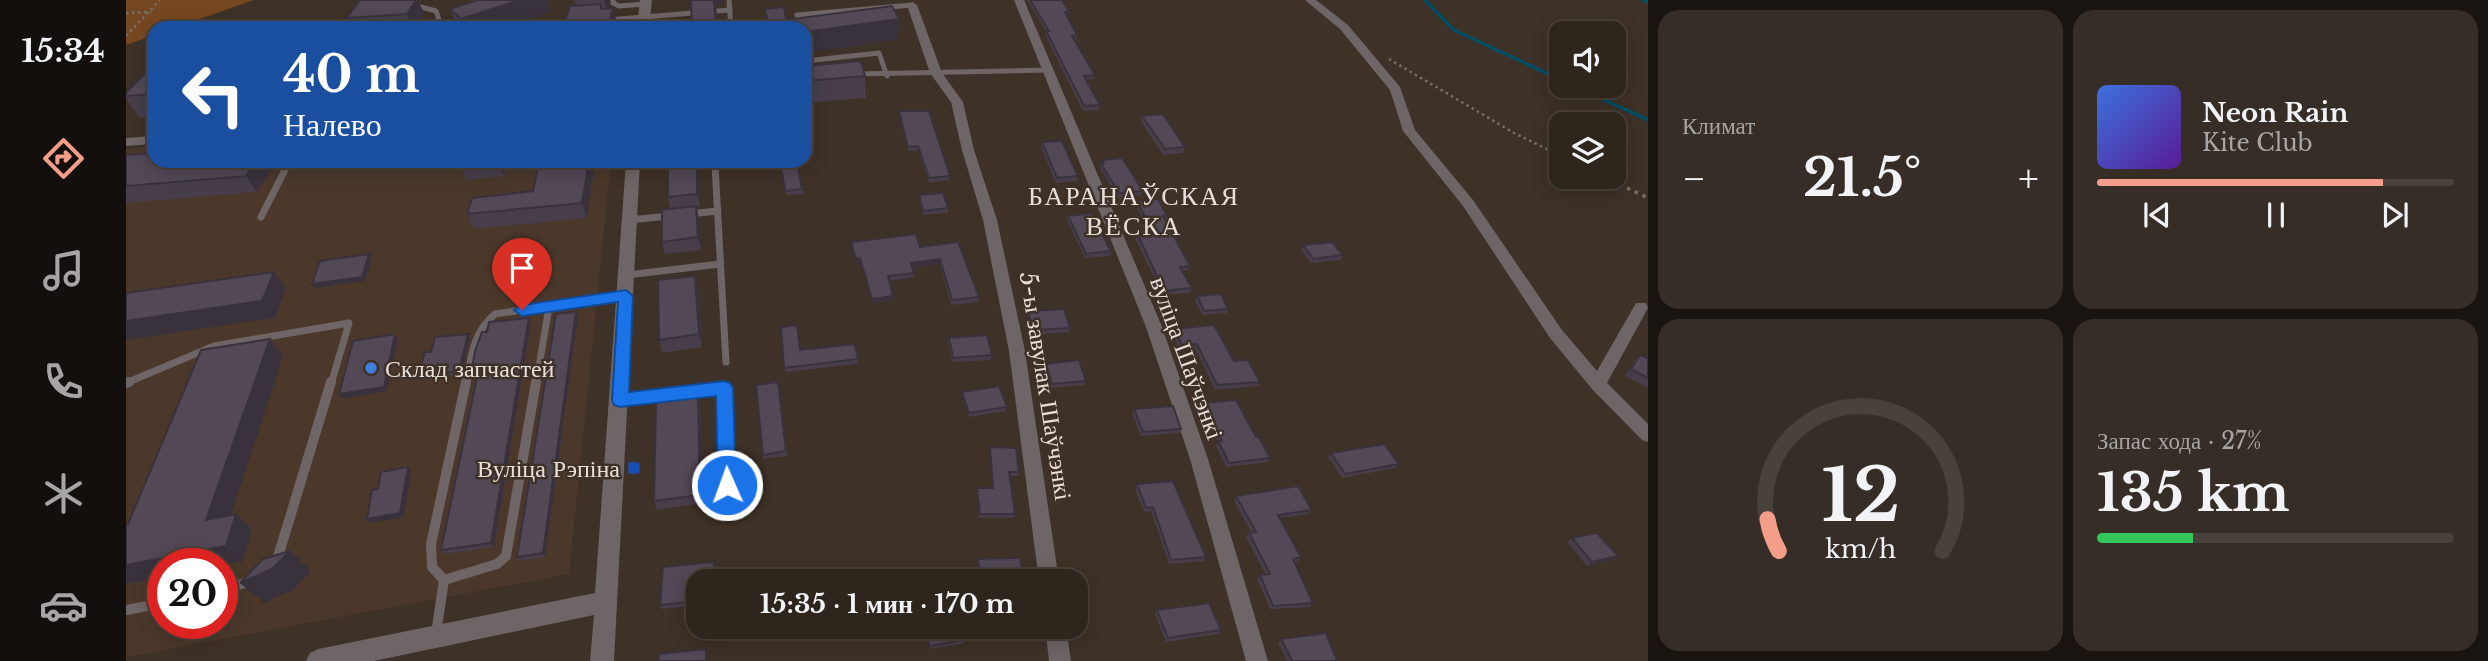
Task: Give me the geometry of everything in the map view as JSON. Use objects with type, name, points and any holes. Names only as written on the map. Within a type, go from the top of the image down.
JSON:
[{"type":"street","name":"вуліца Шаўчэнкі","points":[[1019,0],[1154,327],[1199,459],[1258,661]]},
{"type":"street","points":[[1310,0],[1344,27],[1396,89],[1409,131],[1468,203],[1556,334],[1598,384],[1648,435]]},
{"type":"street","name":"5-ы завулак Шаўчэнкі","points":[[912,5],[936,73],[957,102],[968,150],[990,220],[1017,351],[1047,569]]},
{"type":"street","points":[[126,142],[147,140]]},
{"type":"street","points":[[602,661],[633,168]]},
{"type":"street","points":[[1598,384],[1641,307]]},
{"type":"street","points":[[318,661],[607,601]]},
{"type":"street","points":[[1057,639],[1060,661]]},
{"type":"lane","points":[[415,0],[413,5],[436,12],[438,21]]},
{"type":"lane","points":[[613,0],[613,3],[619,6],[645,12]]},
{"type":"lane","points":[[729,0],[731,21]]},
{"type":"lane","points":[[799,21],[797,15],[912,5]]},
{"type":"lane","points":[[597,20],[645,12],[730,10]]},
{"type":"lane","points":[[460,21],[477,14]]},
{"type":"lane","points":[[812,60],[879,53],[887,76]]},
{"type":"lane","points":[[851,74],[887,76],[986,69],[1050,70]]},
{"type":"lane","points":[[261,217],[286,168]]},
{"type":"lane","points":[[715,168],[726,362]]},
{"type":"lane","points":[[629,220],[718,211]]},
{"type":"lane","points":[[626,275],[720,264]]},
{"type":"lane","points":[[444,580],[432,567],[431,544],[476,335],[482,325],[495,314],[626,296]]},
{"type":"lane","points":[[444,580],[497,564],[506,556],[549,306]]},
{"type":"lane","points":[[126,383],[214,346],[349,323],[280,555],[268,573]]},
{"type":"lane","points":[[620,400],[724,388],[727,485]]},
{"type":"lane","points":[[238,585],[257,578]]},
{"type":"lane","points":[[435,636],[444,580]]},
{"type":"lane","points":[[126,610],[147,606]]},
{"type":"path","points":[[126,36],[160,0]]},
{"type":"path","points":[[126,13],[151,12]]},
{"type":"path","points":[[1385,57],[1514,133],[1549,150]]},
{"type":"path","points":[[1626,188],[1648,198]]},
{"type":"shaded area","points":[[126,0],[254,0],[194,21],[147,21],[147,38],[126,45]]},
{"type":"shaded area","points":[[147,147],[147,168],[610,168],[569,574],[238,636],[238,548],[147,548],[147,639],[222,639],[126,657],[126,149]]},
{"type":"building","points":[[360,0],[416,0],[407,14],[347,18]]},
{"type":"building","points":[[478,0],[519,0],[461,19],[450,9]]},
{"type":"building","points":[[691,0],[714,0],[716,21],[692,21]]},
{"type":"building","points":[[1030,0],[1062,0],[1077,35],[1072,36],[1095,75],[1084,76],[1100,105],[1084,106],[1046,31],[1049,31]]},
{"type":"building","points":[[601,4],[601,9],[613,8],[610,21],[565,21],[570,6]]},
{"type":"building","points":[[892,6],[899,19],[812,31],[812,21],[768,21],[765,9],[784,7],[786,20]]},
{"type":"building","points":[[861,61],[865,76],[812,80],[812,65]]},
{"type":"building","points":[[147,71],[147,94],[126,96]]},
{"type":"building","points":[[899,111],[929,111],[950,176],[929,178],[918,146],[908,147]]},
{"type":"building","points":[[1163,114],[1185,147],[1165,149],[1142,116]]},
{"type":"building","points":[[1062,141],[1078,176],[1057,178],[1042,142]]},
{"type":"building","points":[[147,154],[147,168],[251,168],[246,176],[126,186],[126,155]]},
{"type":"building","points":[[1122,158],[1143,191],[1119,193],[1101,164],[1104,163],[1102,160]]},
{"type":"building","points":[[538,168],[588,168],[582,203],[467,214],[472,198],[533,191]]},
{"type":"building","points":[[668,168],[697,168],[697,194],[668,197]]},
{"type":"building","points":[[781,168],[798,168],[802,189],[785,191]]},
{"type":"building","points":[[943,193],[948,208],[923,211],[919,195]]},
{"type":"building","points":[[1158,199],[1167,216],[1163,216],[1190,266],[1180,267],[1192,288],[1164,291],[1136,231],[1152,230],[1137,201]]},
{"type":"building","points":[[696,206],[698,237],[662,242],[662,210]]},
{"type":"building","points":[[1091,213],[1111,251],[1086,254],[1068,216]]},
{"type":"building","points":[[916,234],[920,247],[958,242],[979,297],[952,300],[940,259],[911,263],[914,273],[888,276],[893,296],[872,299],[860,258],[856,259],[851,242]]},
{"type":"building","points":[[1332,242],[1343,255],[1313,259],[1303,245]]},
{"type":"building","points":[[369,254],[362,277],[312,284],[320,261]]},
{"type":"building","points":[[274,272],[262,301],[126,321],[126,293]]},
{"type":"building","points":[[695,276],[699,334],[659,340],[658,280]]},
{"type":"building","points":[[1221,294],[1228,309],[1204,311],[1197,296]]},
{"type":"building","points":[[1064,309],[1070,328],[1033,330],[1028,311]]},
{"type":"building","points":[[576,312],[543,553],[517,557],[556,314]]},
{"type":"building","points":[[529,318],[491,543],[441,550],[479,368],[472,369],[482,332],[487,332],[489,322]]},
{"type":"building","points":[[797,325],[800,350],[855,344],[858,359],[784,368],[781,327]]},
{"type":"building","points":[[1214,325],[1234,361],[1248,360],[1260,382],[1217,385],[1197,344],[1182,345],[1174,329]]},
{"type":"building","name":"Склад запчастей","points":[[395,334],[384,387],[339,394],[353,341]]},
{"type":"building","points":[[468,334],[459,371],[418,375],[425,352],[431,352],[435,337]]},
{"type":"building","points":[[987,335],[992,355],[953,358],[949,338]]},
{"type":"building","points":[[270,339],[206,520],[236,514],[226,546],[147,548],[147,561],[126,565],[126,524],[201,350]]},
{"type":"building","points":[[1640,355],[1647,358],[1648,356],[1648,378],[1631,369]]},
{"type":"building","points":[[1079,360],[1086,381],[1052,384],[1046,364]]},
{"type":"building","points":[[778,382],[786,451],[763,455],[756,385]]},
{"type":"building","points":[[999,386],[1007,407],[969,413],[962,392]]},
{"type":"building","points":[[698,396],[700,495],[654,501],[656,402]]},
{"type":"building","points":[[1236,400],[1270,458],[1229,463],[1204,403]]},
{"type":"building","points":[[1173,406],[1181,429],[1143,432],[1134,409]]},
{"type":"building","points":[[1384,444],[1399,464],[1345,474],[1331,453]]},
{"type":"building","points":[[990,447],[1016,448],[1019,472],[1009,472],[1015,514],[980,514],[977,488],[993,488]]},
{"type":"building","points":[[408,467],[400,513],[367,519],[372,490],[378,489],[381,472]]},
{"type":"building","points":[[1173,481],[1206,557],[1171,560],[1153,507],[1146,508],[1137,484]]},
{"type":"building","points":[[1298,486],[1312,510],[1278,515],[1301,557],[1293,559],[1313,603],[1273,606],[1260,575],[1270,574],[1249,533],[1256,532],[1236,496]]},
{"type":"building","points":[[1597,533],[1618,556],[1592,562],[1572,538]]},
{"type":"building","points":[[290,551],[272,569],[240,583],[263,559]]},
{"type":"building","points":[[1020,558],[1022,569],[979,569],[978,559]]},
{"type":"building","points":[[714,562],[714,569],[686,569],[686,602],[660,605],[663,567]]},
{"type":"building","points":[[1209,603],[1221,630],[1168,638],[1157,610]]},
{"type":"building","points":[[1326,633],[1337,661],[1292,661],[1281,639]]},
{"type":"building","points":[[928,639],[964,640],[929,646]]},
{"type":"building","points":[[706,649],[706,661],[658,661],[659,654]]},
{"type":"waterway","points":[[1425,0],[1454,30],[1549,74]]},
{"type":"waterway","points":[[1643,0],[1648,2]]},
{"type":"waterway","points":[[1600,98],[1648,120]]},
{"type":"place","name":"Склад запчастей","points":[[371,368]]},
{"type":"place","name":"Вуліца Рэпіна","points":[[634,468]]},
{"type":"district","name":"БАРАНАЎСКАЯ ВЁСКА","points":[[1134,211]]},
{"type":"route","points":[[522,310],[626,296],[620,400],[724,388],[727,485]]}]
